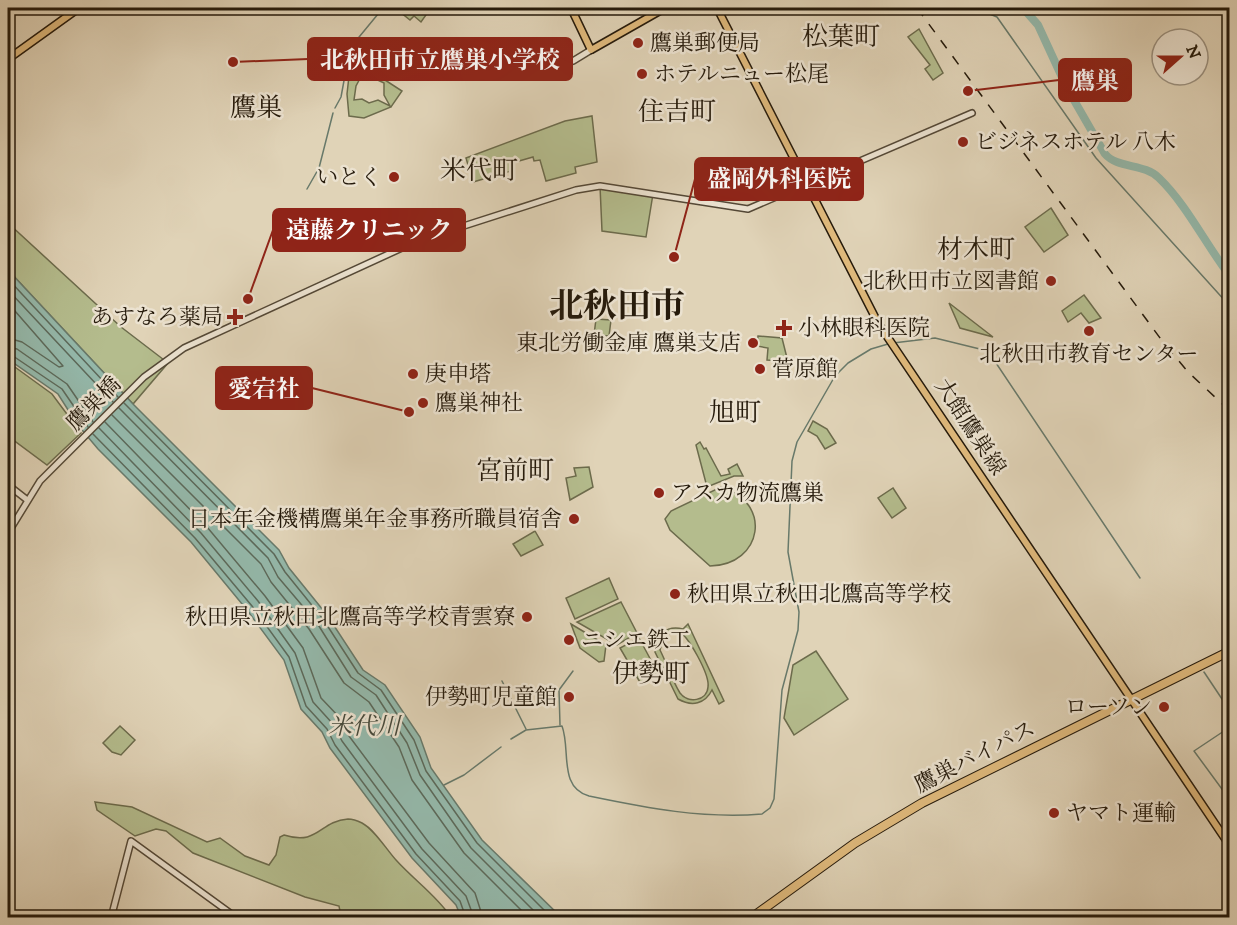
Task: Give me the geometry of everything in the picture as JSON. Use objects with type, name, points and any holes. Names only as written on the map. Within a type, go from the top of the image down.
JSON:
[{"type":"highway","name":"鷹巣バイパス","points":[[751,918],[881,827],[1130,699],[1230,651]]},
{"type":"main road","points":[[8,59],[79,8]]},
{"type":"main road","points":[[571,8],[591,50],[665,8]]},
{"type":"main road","name":"大館鷹巣線","points":[[717,8],[878,322],[1230,846]]},
{"type":"street","points":[[573,61],[591,50]]},
{"type":"street","name":"鷹巣橋","points":[[8,532],[26,499],[40,482],[144,377],[175,354],[417,241],[576,190],[600,186],[748,209],[972,113]]},
{"type":"street","points":[[8,485],[26,499]]},
{"type":"street","points":[[111,918],[131,841],[237,918]]},
{"type":"shaded area","points":[[395,8],[416,8],[426,15],[421,22],[414,16],[410,20]]},
{"type":"shaded area","points":[[919,29],[943,73],[933,80],[925,69],[930,65],[908,37]]},
{"type":"shaded area","points":[[351,58],[402,91],[391,107],[364,118],[349,116],[347,94]],"holes":[[[363,73],[384,83],[384,95],[390,106],[378,100],[369,103],[362,99],[354,100],[356,86]]]},
{"type":"shaded area","points":[[592,116],[597,162],[575,167],[576,173],[546,181],[540,160],[534,161],[533,157],[512,163],[514,170],[473,182],[466,158],[565,121]]},
{"type":"shaded area","points":[[600,186],[653,194],[646,237],[602,231]]},
{"type":"shaded area","points":[[1051,208],[1068,235],[1044,252],[1025,227]]},
{"type":"shaded area","points":[[8,223],[121,327],[168,363],[133,404],[8,270]]},
{"type":"shaded area","points":[[1084,295],[1101,318],[1089,323],[1081,313],[1068,322],[1062,311]]},
{"type":"shaded area","points":[[949,303],[993,337],[960,328]]},
{"type":"shaded area","points":[[596,319],[611,320],[609,336],[594,335]]},
{"type":"shaded area","points":[[758,336],[782,338],[787,358],[783,361],[767,360],[768,348],[757,346]]},
{"type":"shaded area","points":[[8,362],[52,394],[81,433],[47,465],[8,436]]},
{"type":"shaded area","points":[[813,421],[827,429],[836,443],[825,449],[817,436],[808,431]]},
{"type":"shaded area","points":[[700,442],[704,449],[706,448],[721,476],[730,474],[728,469],[737,464],[743,476],[734,476],[707,487],[696,445]]},
{"type":"shaded area","points":[[589,467],[593,487],[570,500],[566,478],[576,476],[574,468]]},
{"type":"shaded area","points":[[721,487],[738,495],[749,506],[754,518],[755,532],[750,545],[741,555],[728,563],[710,566],[670,530],[665,519],[671,511]]},
{"type":"shaded area","points":[[893,488],[906,508],[892,518],[878,498]]},
{"type":"shaded area","points":[[535,531],[543,545],[521,556],[513,544]]},
{"type":"shaded area","points":[[609,578],[618,599],[575,619],[566,598]]},
{"type":"shaded area","points":[[621,602],[637,633],[617,645],[577,622]]},
{"type":"shaded area","points":[[571,624],[606,645],[604,661],[599,662],[580,648]]},
{"type":"shaded area","points":[[688,624],[724,701],[719,704],[712,690],[698,703],[688,703],[678,699],[655,652],[659,636],[667,630],[683,629]],"holes":[[[678,631],[698,656],[706,674],[707,692],[701,698],[692,700],[680,693],[660,650],[664,636]]]},
{"type":"shaded area","points":[[639,638],[660,677],[641,684],[620,648]]},
{"type":"shaded area","points":[[816,651],[848,699],[794,735],[784,718],[793,665]]},
{"type":"shaded area","points":[[120,726],[135,740],[121,755],[112,752],[103,743]]},
{"type":"shaded area","points":[[95,802],[132,807],[207,842],[220,838],[245,856],[269,865],[276,855],[280,837],[284,835],[296,838],[305,837],[338,821],[355,820],[371,830],[396,860],[451,917],[386,918],[370,914],[367,917],[333,917],[340,911],[339,906],[305,897],[193,853],[166,831],[156,829],[135,836],[97,810]]},
{"type":"water","name":"米代川","points":[[8,270],[133,404],[279,550],[289,568],[327,615],[363,670],[385,685],[420,737],[431,768],[482,840],[561,917],[461,917],[456,905],[412,858],[330,748],[322,732],[301,709],[284,660],[247,610],[191,542],[98,449],[77,424],[58,394],[8,359]]},
{"type":"waterway","points":[[335,108],[341,97],[350,48],[383,8]]},
{"type":"waterway","points":[[975,8],[997,17],[1096,158],[1227,303],[1230,311]]},
{"type":"waterway","points":[[1023,8],[1038,25],[1067,88],[1105,154],[1110,159],[1146,170],[1159,178],[1179,200],[1230,276]]},
{"type":"waterway","points":[[307,189],[319,168],[333,113]]},
{"type":"waterway","points":[[893,343],[935,338],[988,351],[1140,578]]},
{"type":"waterway","points":[[511,739],[526,730],[562,726],[569,776],[573,785],[589,796],[697,814],[762,814],[770,808],[774,799],[782,690],[798,630],[799,612],[788,552],[792,461],[797,442],[835,376],[848,363],[871,349],[888,344]]},
{"type":"waterway","points":[[560,725],[559,690],[573,671]]},
{"type":"waterway","points":[[1204,672],[1230,711]]},
{"type":"waterway","points":[[502,681],[526,729]]},
{"type":"waterway","points":[[1230,727],[1194,751],[1230,800]]},
{"type":"waterway","points":[[444,785],[464,775],[501,747]]},
{"type":"waterway","points":[[8,914],[15,918]]},
{"type":"railway","points":[[917,8],[1163,342],[1188,372],[1230,411]]},
{"type":"place","name":"鷹巣郵便局","points":[[638,43]]},
{"type":"place","name":"北秋田市立鷹巣小学校","points":[[233,62]]},
{"type":"place","name":"ホテルニュー松尾","points":[[642,74]]},
{"type":"place","name":"鷹巣","points":[[968,91]]},
{"type":"place","name":"ビジネスホテル 八木","points":[[963,142]]},
{"type":"place","name":"いとく","points":[[394,177]]},
{"type":"place","name":"盛岡外科医院","points":[[674,257]]},
{"type":"place","name":"北秋田市立図書館","points":[[1051,281]]},
{"type":"place","name":"遠藤クリニック","points":[[248,299]]},
{"type":"place","name":"あすなろ薬局","points":[[235,317]]},
{"type":"place","name":"小林眼科医院","points":[[784,328]]},
{"type":"place","name":"北秋田市教育センター","points":[[1089,331]]},
{"type":"place","name":"東北労働金庫 鷹巣支店","points":[[753,343]]},
{"type":"place","name":"菅原館","points":[[760,369]]},
{"type":"place","name":"庚申塔","points":[[413,374]]},
{"type":"place","name":"鷹巣神社","points":[[423,403]]},
{"type":"place","name":"愛宕社","points":[[409,412]]},
{"type":"place","name":"アスカ物流鷹巣","points":[[659,493]]},
{"type":"place","name":"日本年金機構鷹巣年金事務所職員宿舎","points":[[574,519]]},
{"type":"place","name":"秋田県立秋田北鷹高等学校","points":[[675,594]]},
{"type":"place","name":"秋田県立秋田北鷹高等学校青雲寮","points":[[527,617]]},
{"type":"place","name":"ニシエ鉄工","points":[[569,640]]},
{"type":"place","name":"伊勢町児童館","points":[[569,697]]},
{"type":"place","name":"ローソン","points":[[1164,707]]},
{"type":"place","name":"ヤマト運輸","points":[[1054,813]]},
{"type":"district","name":"松葉町","points":[[841,37]]},
{"type":"district","name":"鷹巣","points":[[256,108]]},
{"type":"district","name":"住吉町","points":[[677,112]]},
{"type":"district","name":"米代町","points":[[479,171]]},
{"type":"district","name":"材木町","points":[[976,250]]},
{"type":"district","name":"北秋田市","points":[[617,307]]},
{"type":"district","name":"旭町","points":[[735,413]]},
{"type":"district","name":"宮前町","points":[[515,471]]},
{"type":"district","name":"伊勢町","points":[[651,674]]}]
